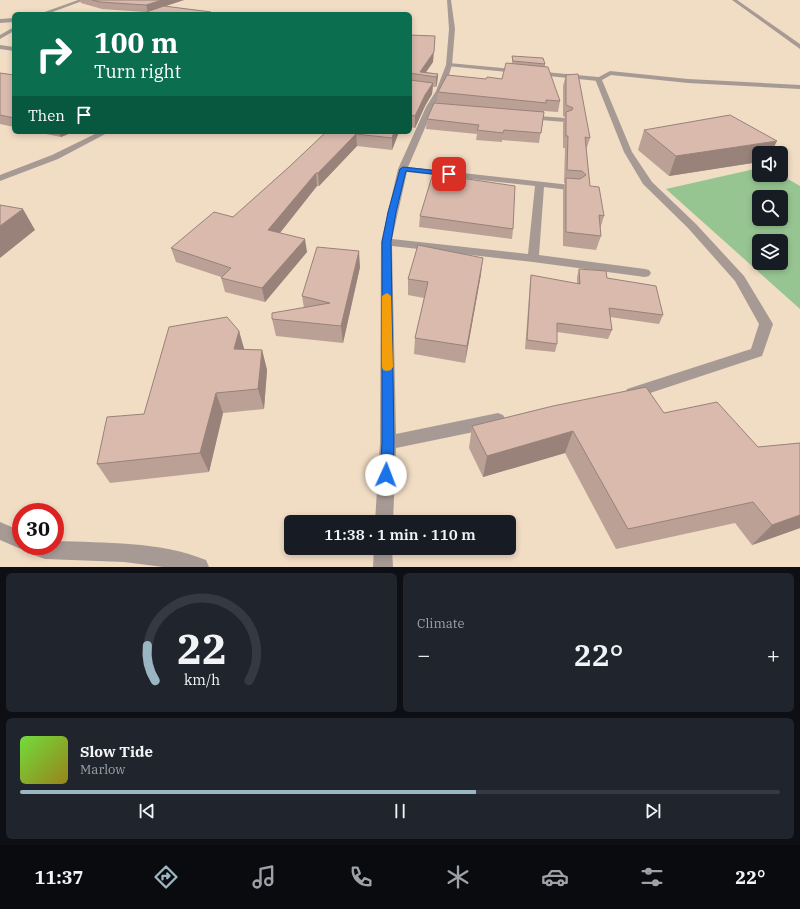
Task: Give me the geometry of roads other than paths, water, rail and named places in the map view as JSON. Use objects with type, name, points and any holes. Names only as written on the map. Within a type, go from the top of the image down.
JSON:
[{"type":"street","points":[[48,12],[83,0]]},
{"type":"street","points":[[384,515],[388,443],[386,242],[403,169],[433,108],[436,90],[449,65],[452,29],[449,0]]},
{"type":"street","points":[[734,0],[800,47]]},
{"type":"street","points":[[0,21],[12,20]]},
{"type":"street","points":[[0,37],[12,30]]},
{"type":"street","points":[[0,47],[12,49]]},
{"type":"street","points":[[449,65],[598,79],[610,73],[695,81],[800,87]]},
{"type":"street","points":[[598,79],[628,152],[648,184],[692,226],[740,279],[766,324],[757,352],[647,390],[624,394]]},
{"type":"street","points":[[520,116],[565,120]]},
{"type":"street","points":[[0,178],[55,157],[101,134]]},
{"type":"street","points":[[403,169],[576,188]]},
{"type":"street","points":[[533,258],[540,184]]},
{"type":"street","points":[[386,242],[533,258],[645,273]]},
{"type":"street","points":[[388,443],[510,418]]},
{"type":"street","points":[[0,531],[12,536]]},
{"type":"street","points":[[64,551],[127,553],[184,561],[199,567]]},
{"type":"street","points":[[383,555],[383,567]]}]
